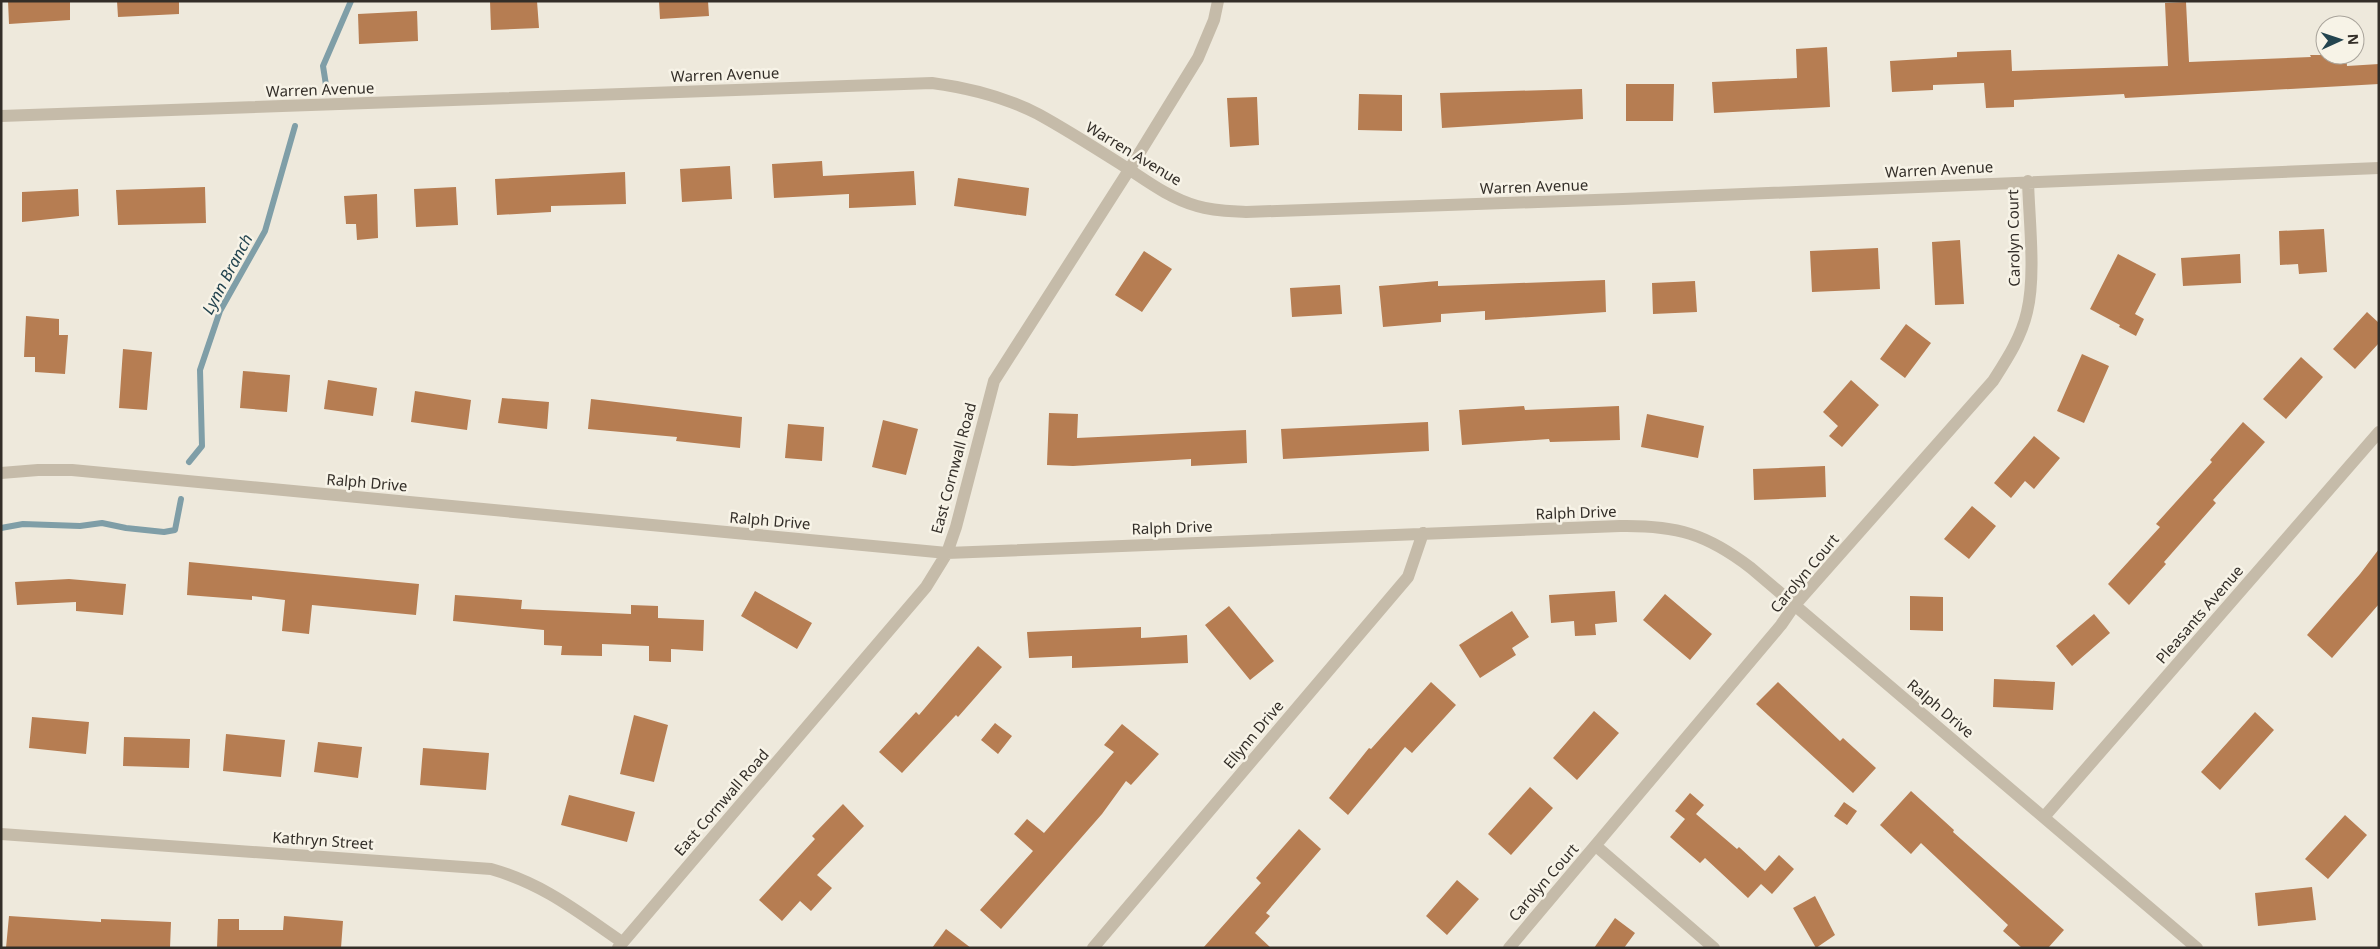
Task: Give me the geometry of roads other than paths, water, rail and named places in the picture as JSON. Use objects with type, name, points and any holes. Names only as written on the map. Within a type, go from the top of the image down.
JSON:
[{"type":"street","name":"East Cornwall Road","points":[[620,945],[926,587],[946,553],[956,527],[994,380],[1129,170],[1198,58],[1214,20],[1218,1]]},
{"type":"street","name":"Warren Avenue","points":[[1,116],[932,83],[965,88],[1015,104],[1052,122],[1148,183],[1197,206],[1246,212],[1623,199],[2379,168]]},
{"type":"street","name":"Carolyn Court","points":[[1509,948],[1781,625],[1794,606],[1993,381],[2010,355],[2021,333],[2028,311],[2031,284],[2028,181]]},
{"type":"street","name":"Pleasants Avenue","points":[[2044,817],[2379,432]]},
{"type":"street","name":"Ralph Drive","points":[[1,473],[72,470],[946,553],[1423,533],[1629,526],[1669,528],[1692,533],[1733,554],[2197,948]]},
{"type":"street","name":"Ellynn Drive","points":[[1093,948],[1408,577],[1423,533]]},
{"type":"street","name":"Kathryn Street","points":[[1,834],[490,870],[515,876],[545,890],[620,945]]},
{"type":"street","points":[[1596,846],[1714,948]]},
{"type":"waterway","name":"Lynn Branch","points":[[326,85],[323,66],[351,1]]},
{"type":"waterway","name":"Lynn Branch","points":[[189,462],[202,446],[200,370],[220,311],[265,231],[295,126]]},
{"type":"waterway","name":"Lynn Branch","points":[[1,528],[23,524],[80,526],[102,523],[126,528],[164,532],[175,530],[181,499]]}]
